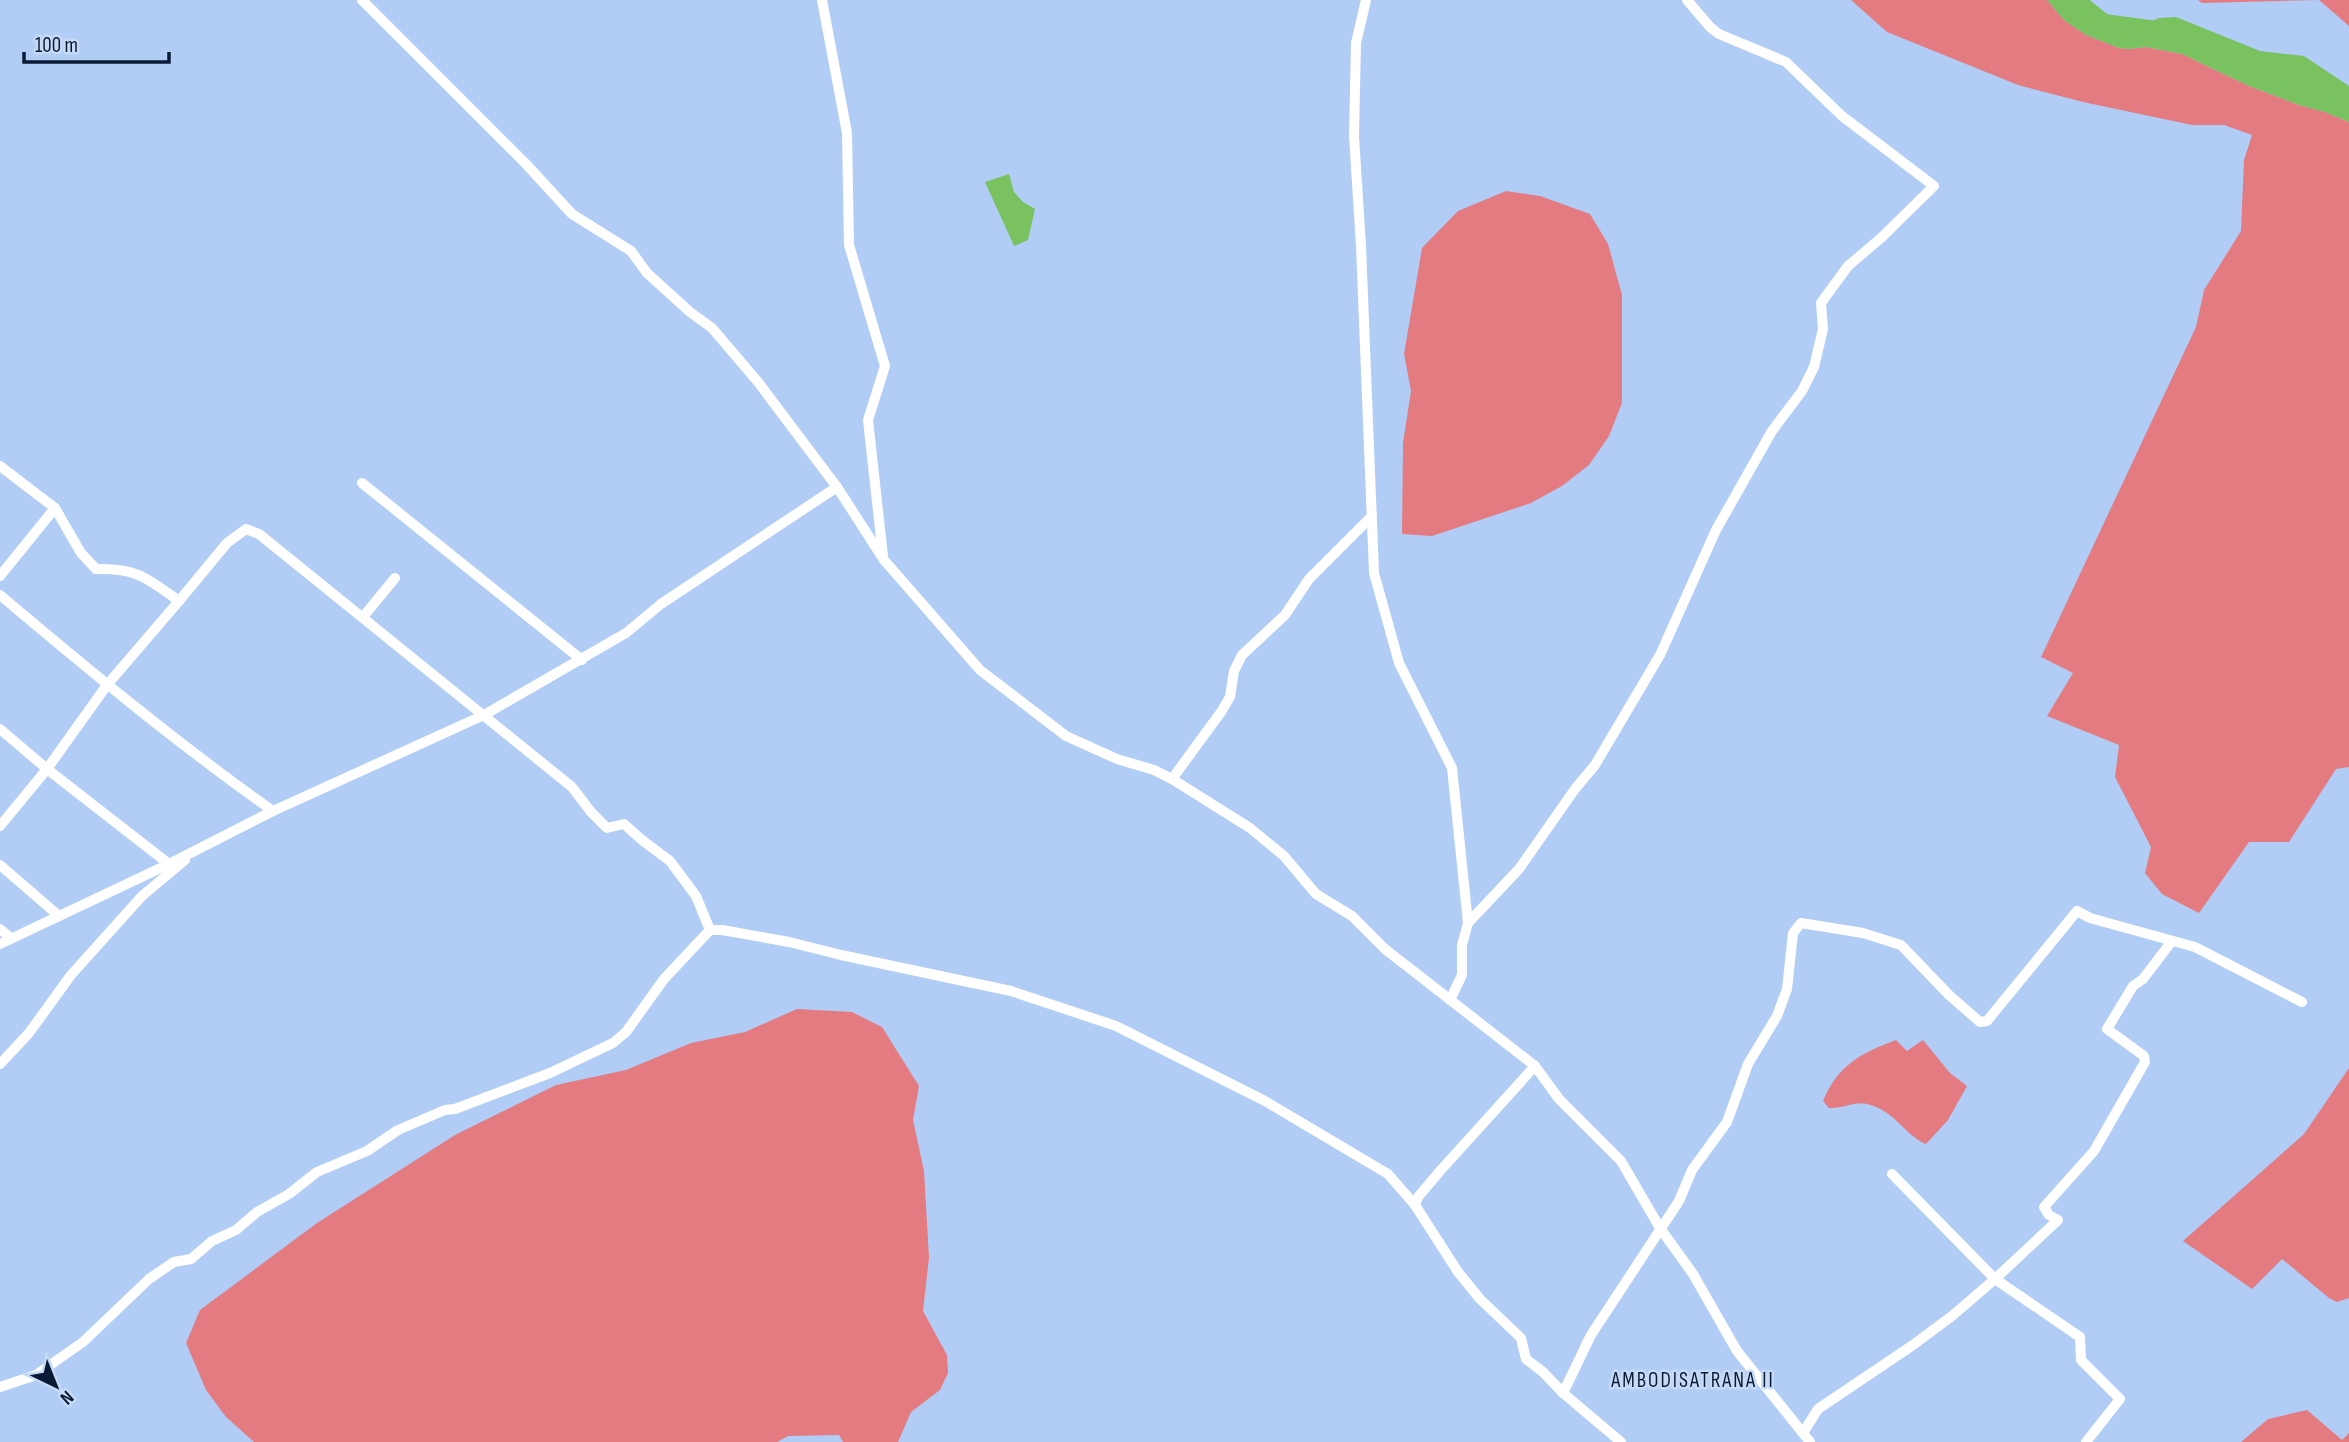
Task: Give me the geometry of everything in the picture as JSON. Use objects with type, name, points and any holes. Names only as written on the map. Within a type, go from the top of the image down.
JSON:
[{"type":"street","points":[[362,0],[526,164],[572,214],[631,251],[647,273],[712,328],[758,382],[838,487],[884,560],[980,670],[1066,736],[1117,759],[1154,770],[1251,828],[1284,856],[1317,894],[1352,916],[1385,948],[1535,1066],[1559,1099],[1621,1161],[1660,1228],[1693,1274],[1737,1351],[1810,1442]]},
{"type":"street","points":[[822,0],[847,133],[849,245],[885,366],[868,420],[884,560]]},
{"type":"street","points":[[1366,0],[1356,43],[1354,136],[1371,516],[1376,560],[1374,573],[1399,663],[1452,768],[1468,923],[1462,945],[1462,975],[1450,1000]]},
{"type":"street","points":[[1468,923],[1519,869],[1595,765],[1660,655],[1716,530],[1772,430],[1802,391],[1814,368],[1823,329],[1821,303],[1848,266],[1934,186],[1842,116],[1786,62],[1719,34],[1688,0]]},
{"type":"street","points":[[0,466],[55,508],[81,553],[96,569],[119,569],[138,573],[179,601]]},
{"type":"street","points":[[362,483],[582,660]]},
{"type":"street","points":[[0,944],[273,811],[484,715],[626,634],[661,604],[838,487]]},
{"type":"street","points":[[0,576],[55,508]]},
{"type":"street","points":[[1172,779],[1230,697],[1234,671],[1242,655],[1285,615],[1309,579],[1371,516]]},
{"type":"street","points":[[0,826],[47,769],[107,685],[227,543],[246,529],[259,534],[572,787],[607,828],[624,824],[670,860],[696,896],[710,930]]},
{"type":"street","points":[[363,617],[395,578]]},
{"type":"street","points":[[0,595],[107,685],[230,781],[273,811]]},
{"type":"street","points":[[0,729],[169,864]]},
{"type":"street","points":[[0,1064],[29,1032],[71,975],[142,896],[199,849]]},
{"type":"street","points":[[0,866],[59,916]]},
{"type":"street","points":[[1563,1393],[1591,1335],[1679,1201],[1692,1170],[1727,1122],[1748,1064],[1777,1016],[1787,989],[1793,933],[1801,923],[1863,933],[1901,945],[1949,995],[1980,1022],[1987,1021],[2077,911],[2090,918],[2195,947],[2302,1002]]},
{"type":"street","points":[[0,929],[11,938]]},
{"type":"street","points":[[0,1387],[36,1375],[83,1342],[149,1279],[174,1262],[191,1259],[212,1241],[236,1230],[257,1212],[289,1194],[317,1172],[367,1151],[398,1130],[445,1110],[455,1109],[550,1073],[614,1043],[626,1032],[664,979],[710,930],[722,930],[789,942],[1011,992],[1116,1026],[1265,1101],[1388,1174],[1415,1205],[1473,1290],[1521,1338],[1526,1359],[1543,1372],[1610,1438],[1621,1442]]},
{"type":"street","points":[[1803,1433],[1818,1409],[1913,1345],[1995,1279],[2058,1220],[2049,1215],[2044,1207],[2094,1151],[2145,1062],[2144,1056],[2107,1029],[2133,986],[2143,979],[2172,941]]},
{"type":"street","points":[[1415,1205],[1418,1197],[1440,1171],[1535,1066]]},
{"type":"street","points":[[1892,1174],[1995,1279],[2080,1337],[2081,1360],[2120,1399],[2086,1442]]},
{"type":"shaded area","points":[[1851,0],[2047,0],[2064,20],[2086,35],[2119,48],[2146,47],[2182,54],[2249,86],[2349,122],[2349,767],[2336,769],[2289,842],[2249,842],[2199,913],[2162,894],[2145,873],[2151,847],[2115,777],[2119,745],[2047,716],[2073,673],[2041,657],[2196,327],[2204,290],[2241,231],[2244,160],[2252,135],[2224,125],[2192,125],[2018,85],[1887,32]]},
{"type":"shaded area","points":[[2047,0],[2089,0],[2107,18],[2128,33],[2159,18],[2176,17],[2260,51],[2304,56],[2349,86],[2349,122],[2249,86],[2182,54],[2146,47],[2119,48],[2086,35],[2064,20]]},
{"type":"shaded area","points":[[2198,0],[2319,0],[2202,3]]},
{"type":"shaded area","points":[[2319,0],[2349,0],[2349,26]]},
{"type":"shaded area","points":[[1009,174],[1014,192],[1023,202],[1035,209],[1028,240],[1014,246],[985,182]]},
{"type":"shaded area","points":[[1506,191],[1540,196],[1590,214],[1608,244],[1622,295],[1622,403],[1609,436],[1589,465],[1562,486],[1531,503],[1432,536],[1402,534],[1403,443],[1411,391],[1404,354],[1422,248],[1458,211]]},
{"type":"shaded area","points":[[797,1009],[852,1012],[882,1027],[919,1086],[913,1120],[924,1171],[929,1258],[923,1311],[947,1355],[948,1373],[940,1390],[911,1412],[898,1442],[843,1442],[839,1435],[788,1436],[777,1442],[254,1442],[226,1417],[206,1390],[186,1343],[200,1310],[317,1223],[455,1135],[556,1085],[626,1070],[691,1043],[745,1032]]},
{"type":"shaded area","points":[[1896,1040],[1907,1051],[1923,1040],[1950,1073],[1967,1086],[1948,1120],[1926,1144],[1877,1107],[1862,1103],[1829,1108],[1823,1101],[1843,1069],[1861,1056]]},
{"type":"shaded area","points":[[2349,1068],[2349,1298],[2337,1302],[2329,1298],[2282,1259],[2252,1289],[2183,1241],[2304,1134]]},
{"type":"shaded area","points":[[2307,1410],[2342,1440],[2349,1433],[2349,1442],[2241,1442],[2268,1419]]},
{"type":"waterway","points":[[2075,0],[2104,23],[2164,31]]},
{"type":"district","name":"AMBODISATRANA II","points":[[1693,1380]]}]
